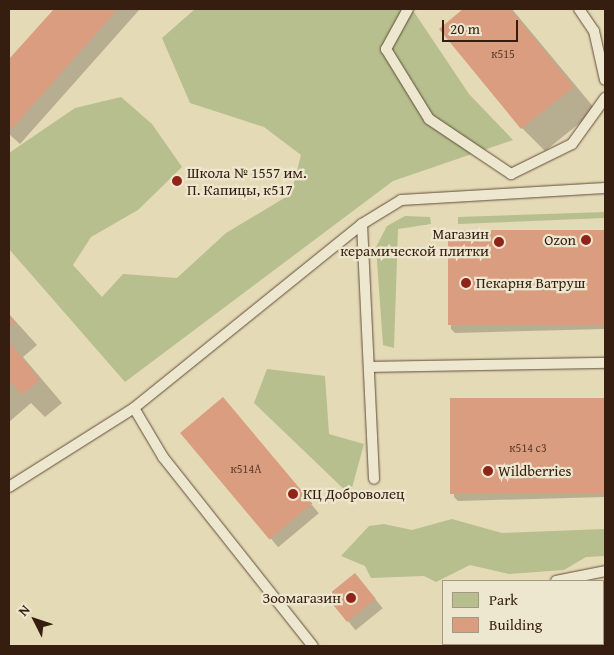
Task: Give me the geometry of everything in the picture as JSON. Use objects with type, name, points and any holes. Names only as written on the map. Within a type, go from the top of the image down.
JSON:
[{"type":"lane","points":[[408,9],[386,50],[429,118],[511,174],[572,144],[605,98]]},
{"type":"lane","points":[[579,9],[594,31],[605,80]]},
{"type":"lane","points":[[9,488],[134,408],[362,224],[401,200],[605,188]]},
{"type":"lane","points":[[362,224],[364,301],[371,367],[374,479]]},
{"type":"lane","points":[[371,367],[605,363]]},
{"type":"lane","points":[[134,408],[164,457],[313,646]]},
{"type":"lane","points":[[561,580],[605,571]]},
{"type":"green space","name":"Школа № 1557 им. П. Капицы, к517","points":[[195,9],[412,9],[469,94],[513,140],[393,181],[125,382],[9,249],[9,153],[75,108],[121,97],[152,124],[182,167],[138,210],[91,237],[73,265],[102,297],[123,274],[177,278],[226,233],[291,194],[301,155],[264,127],[190,103],[162,38]]},
{"type":"green space","points":[[605,212],[605,218],[458,224],[458,217]]},
{"type":"green space","points":[[405,216],[430,217],[431,224],[398,229],[394,348],[383,345],[376,247],[387,226]]},
{"type":"green space","points":[[267,369],[325,376],[329,434],[364,444],[350,495],[254,403]]},
{"type":"green space","points":[[452,519],[502,533],[605,529],[605,556],[586,557],[564,570],[509,574],[470,565],[436,582],[424,576],[371,578],[365,566],[341,556],[369,526],[384,524],[412,530]]},
{"type":"building","points":[[54,9],[118,9],[9,132],[9,59]]},
{"type":"building","points":[[463,9],[510,9],[574,87],[521,129],[439,29]]},
{"type":"building","points":[[448,230],[605,230],[605,325],[448,325]]},
{"type":"building","points":[[9,314],[15,322],[9,327]]},
{"type":"building","points":[[9,342],[40,380],[22,395],[9,380]]},
{"type":"building","points":[[223,397],[312,503],[269,539],[180,433]]},
{"type":"building","points":[[450,398],[605,398],[605,494],[450,494]]},
{"type":"building","name":"Зоомагазин","points":[[355,573],[376,599],[347,622],[326,596]]},
{"type":"building","points":[[604,622],[605,646],[570,645],[604,645]]},
{"type":"place","name":"Школа № 1557 им. П. Капицы, к517","points":[[177,181]]},
{"type":"place","name":"Ozon","points":[[586,240]]},
{"type":"place","name":"Магазин керамической плитки","points":[[499,242]]},
{"type":"place","name":"Пекарня Ватруш","points":[[466,283]]},
{"type":"place","name":"Wildberries","points":[[488,471]]},
{"type":"place","name":"КЦ Доброволец","points":[[293,494]]},
{"type":"place","name":"Зоомагазин","points":[[351,598]]}]
